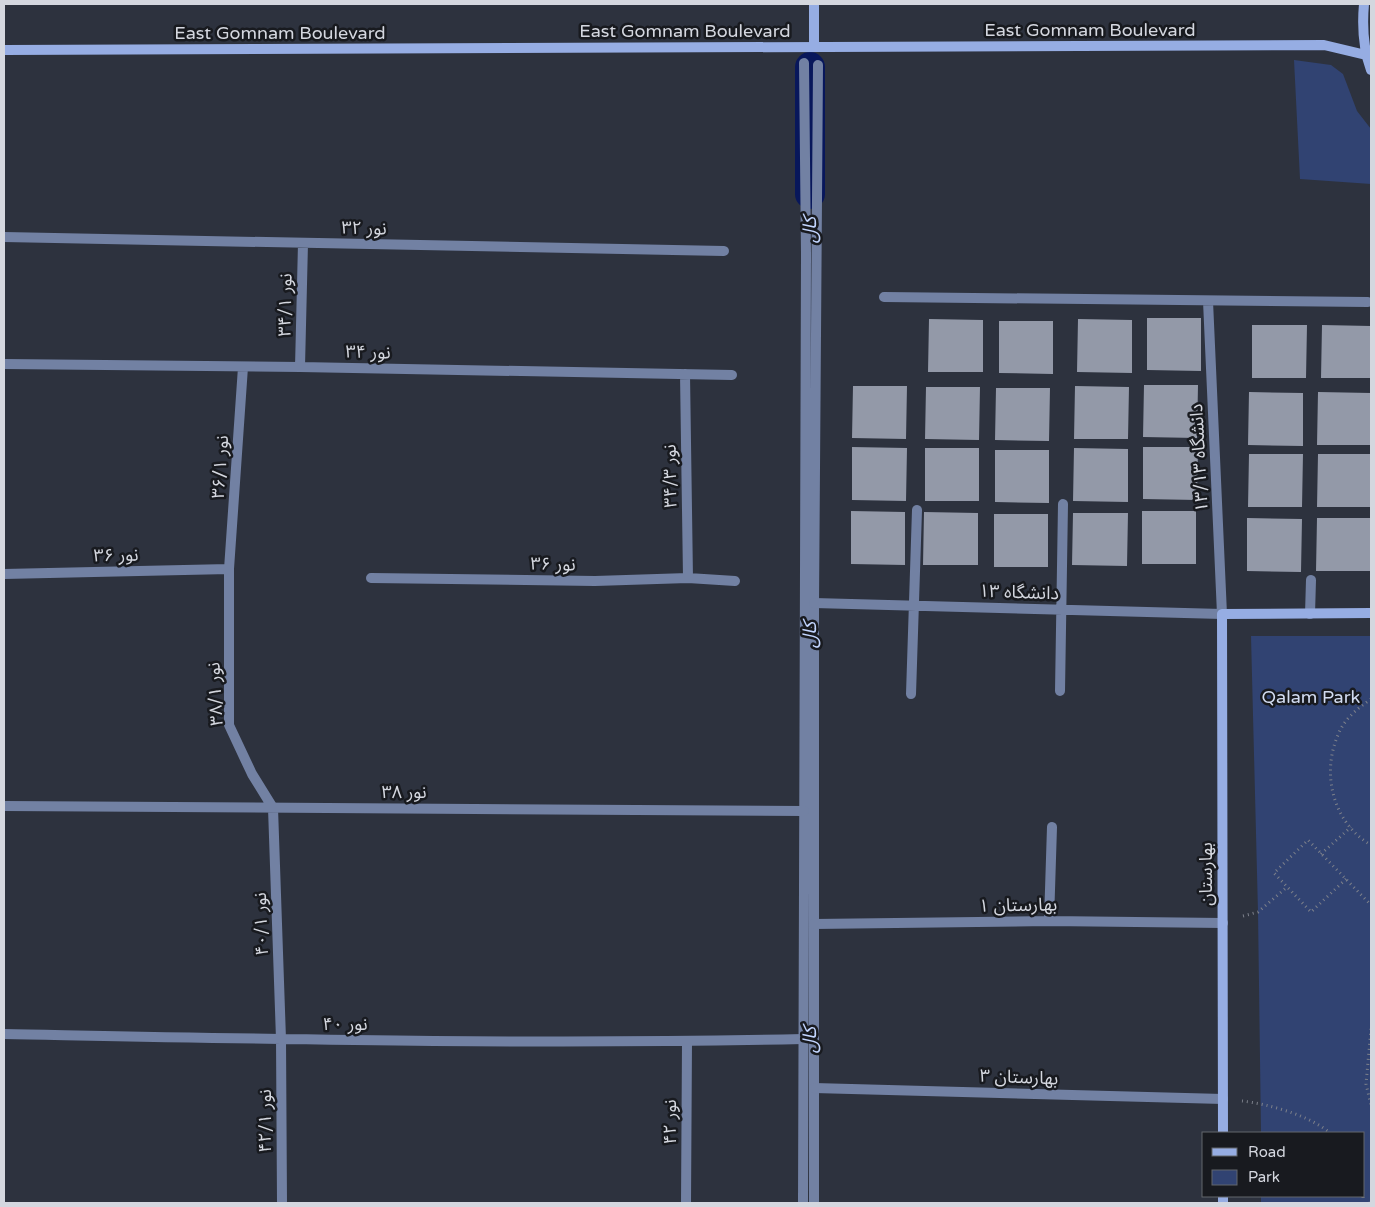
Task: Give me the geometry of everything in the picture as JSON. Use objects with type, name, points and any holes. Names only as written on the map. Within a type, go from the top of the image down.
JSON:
[{"type":"main road","points":[[814,4],[814,47]]},
{"type":"main road","points":[[1364,4],[1362,20],[1366,55],[1371,70]]},
{"type":"main road","name":"East Gomnam Boulevard","points":[[4,50],[1324,45],[1366,55]]},
{"type":"main road","points":[[1222,614],[1371,613]]},
{"type":"main road","name":"بهارستان","points":[[1222,614],[1223,1132]]},
{"type":"street","points":[[803,1203],[806,254],[804,63]]},
{"type":"street","points":[[814,1203],[814,603],[818,65]]},
{"type":"street","name":"نور ۳۲","points":[[4,238],[724,251]]},
{"type":"street","name":"نور ۳۴/۱","points":[[300,367],[303,244]]},
{"type":"street","points":[[884,297],[1368,302]]},
{"type":"street","name":"دانشگاه ۱۳/۱۳","points":[[1208,301],[1222,614]]},
{"type":"street","name":"نور ۳۴","points":[[4,364],[732,375]]},
{"type":"street","name":"نور ۳۶/۱","points":[[229,569],[242,367]]},
{"type":"street","name":"نور ۳۴/۳","points":[[685,374],[688,578]]},
{"type":"street","points":[[1060,691],[1062,504]]},
{"type":"street","points":[[911,694],[917,510]]},
{"type":"street","name":"نور ۳۶","points":[[4,574],[229,569]]},
{"type":"street","name":"نور ۳۸/۱","points":[[229,569],[229,725],[252,774],[273,808]]},
{"type":"street","name":"نور ۳۶","points":[[371,578],[595,581],[688,578],[735,581]]},
{"type":"street","points":[[1310,614],[1311,580]]},
{"type":"street","name":"دانشگاه ۱۳","points":[[814,603],[1222,614]]},
{"type":"street","name":"نور ۳۸","points":[[4,806],[804,811]]},
{"type":"street","name":"نور ۴۰/۱","points":[[273,808],[281,1039]]},
{"type":"street","points":[[1050,921],[1052,827]]},
{"type":"street","name":"بهارستان ۱","points":[[814,924],[1050,921],[1223,923]]},
{"type":"street","name":"نور ۴۰","points":[[4,1034],[281,1039],[686,1042],[803,1039]]},
{"type":"street","name":"نور ۴۲/۱","points":[[281,1039],[282,1203]]},
{"type":"street","name":"نور ۴۲","points":[[686,1042],[686,1203]]},
{"type":"street","name":"بهارستان ۳","points":[[814,1088],[1223,1099]]},
{"type":"path","points":[[1371,698],[1354,711],[1338,733],[1330,760],[1330,789],[1341,816],[1360,838],[1371,845]]},
{"type":"path","points":[[1321,854],[1351,827]]},
{"type":"path","points":[[1346,879],[1312,912],[1274,873],[1308,840],[1321,854],[1346,879],[1371,905]]},
{"type":"path","points":[[1223,923],[1258,912],[1287,887]]},
{"type":"path","points":[[1371,1029],[1366,1084],[1371,1104]]},
{"type":"path","points":[[1223,1099],[1260,1104],[1297,1115],[1328,1132]]},
{"type":"green space","points":[[1294,60],[1331,65],[1343,74],[1357,111],[1371,129],[1371,184],[1300,179]]},
{"type":"green space","name":"Qalam Park","points":[[1251,636],[1371,636],[1371,1203],[1261,1203],[1261,1197],[1365,1197],[1365,1132],[1261,1132]]},
{"type":"building","points":[[1147,318],[1201,318],[1201,371],[1147,370]]},
{"type":"building","points":[[929,319],[983,320],[983,372],[928,372]]},
{"type":"building","points":[[1078,319],[1132,320],[1132,373],[1077,372]]},
{"type":"building","points":[[999,321],[1053,321],[1053,374],[999,373]]},
{"type":"building","points":[[1252,325],[1307,325],[1306,378],[1252,378]]},
{"type":"building","points":[[1322,325],[1371,326],[1371,378],[1321,378]]},
{"type":"building","points":[[1144,385],[1198,385],[1197,438],[1143,437]]},
{"type":"building","points":[[853,386],[907,386],[906,439],[852,438]]},
{"type":"building","points":[[1075,386],[1129,387],[1128,439],[1074,439]]},
{"type":"building","points":[[926,387],[980,387],[979,440],[925,439]]},
{"type":"building","points":[[996,388],[1050,388],[1049,441],[995,440]]},
{"type":"building","points":[[1249,392],[1303,393],[1303,446],[1248,445]]},
{"type":"building","points":[[1318,392],[1371,393],[1371,445],[1317,445]]},
{"type":"building","points":[[852,447],[907,448],[906,501],[852,500]]},
{"type":"building","points":[[1143,447],[1198,447],[1197,500],[1143,499]]},
{"type":"building","points":[[925,448],[979,448],[979,501],[925,501]]},
{"type":"building","points":[[1074,448],[1128,449],[1128,502],[1073,501]]},
{"type":"building","points":[[995,450],[1049,450],[1049,503],[995,502]]},
{"type":"building","points":[[1249,454],[1303,454],[1302,507],[1248,507]]},
{"type":"building","points":[[1318,454],[1371,454],[1371,507],[1317,507]]},
{"type":"building","points":[[851,511],[905,512],[905,565],[851,564]]},
{"type":"building","points":[[1142,511],[1196,511],[1196,564],[1142,564]]},
{"type":"building","points":[[924,512],[978,513],[978,565],[923,565]]},
{"type":"building","points":[[1073,513],[1128,513],[1127,566],[1072,565]]},
{"type":"building","points":[[994,514],[1048,514],[1048,567],[994,567]]},
{"type":"building","points":[[1247,518],[1302,519],[1301,572],[1247,571]]},
{"type":"building","points":[[1317,518],[1371,518],[1370,571],[1316,571]]},
{"type":"waterway","name":"کال","points":[[810,67],[810,194]]}]
